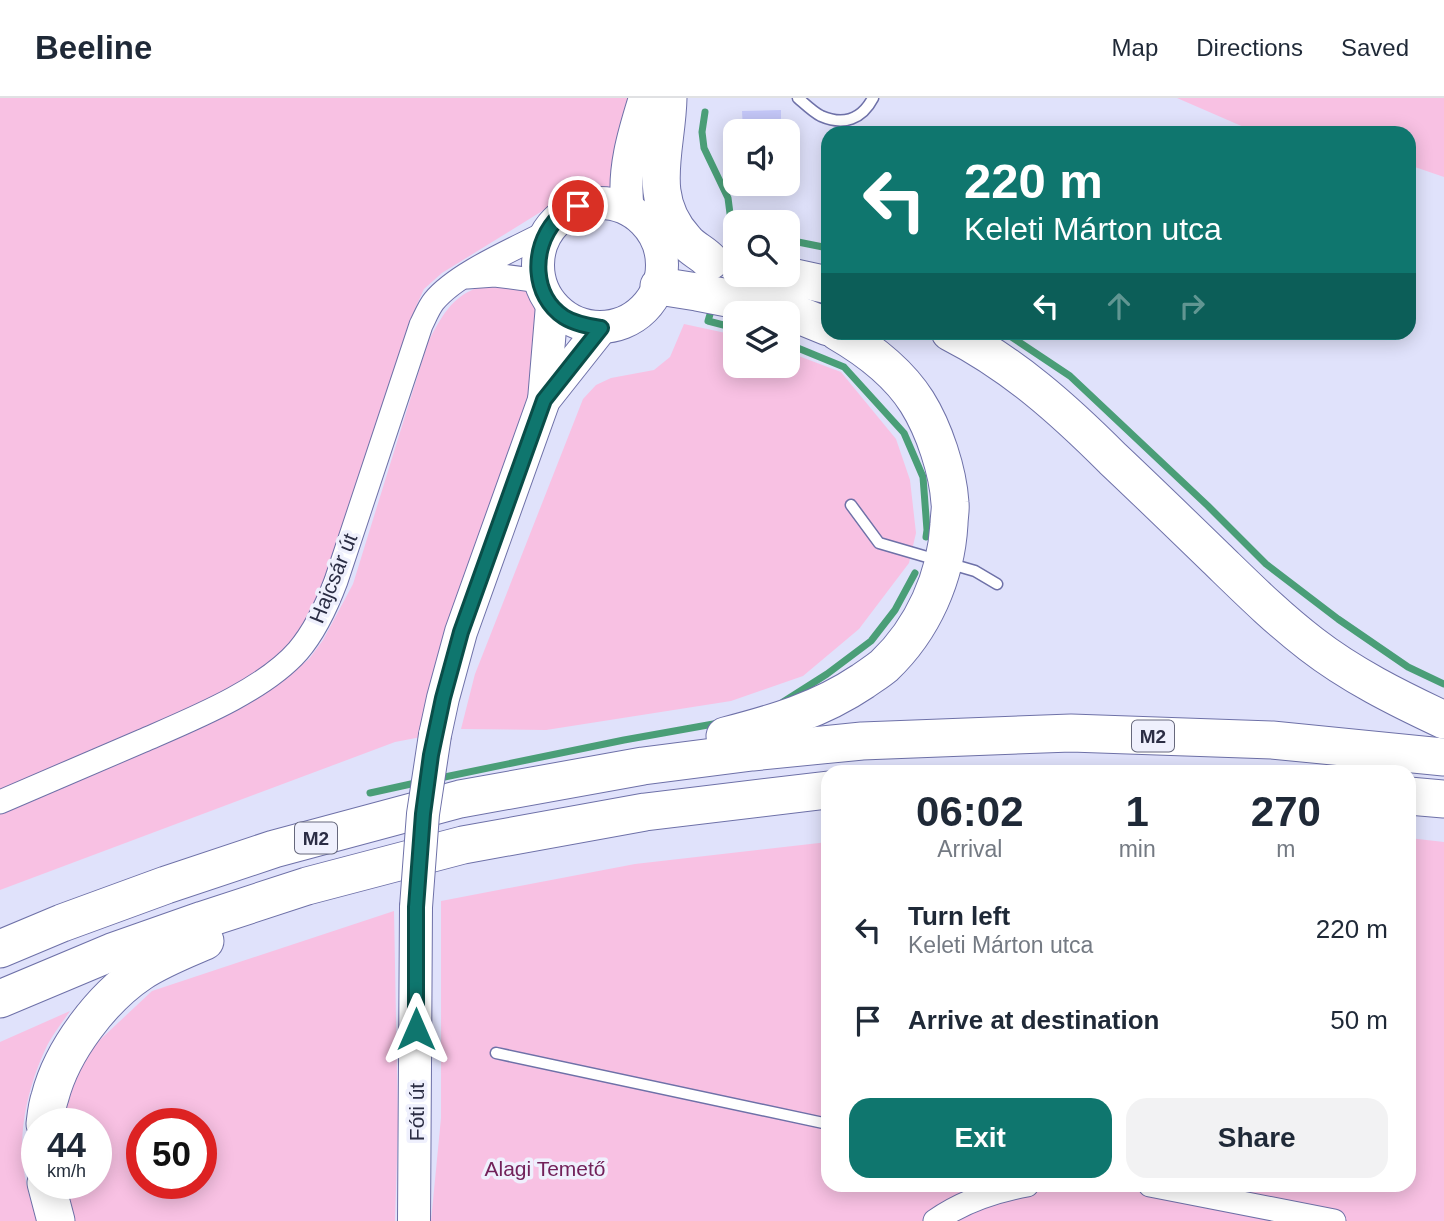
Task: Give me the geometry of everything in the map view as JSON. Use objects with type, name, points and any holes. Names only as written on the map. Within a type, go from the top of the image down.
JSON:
[{"type":"highway","points":[[668,98],[660,183],[662,202],[686,242],[723,264]]},
{"type":"highway","points":[[660,268],[704,261],[723,264]]},
{"type":"highway","points":[[660,268],[697,292],[784,309],[821,324]]},
{"type":"highway","points":[[800,279],[821,283]]},
{"type":"highway","points":[[643,766],[721,737],[778,722],[850,690],[883,667],[912,634],[925,613],[938,580],[948,542],[950,503],[942,463],[917,402],[885,365],[851,340]]},
{"type":"highway","points":[[964,340],[996,359],[1069,415],[1245,586],[1310,643],[1368,682],[1444,720]]},
{"type":"highway","name":"M2","points":[[0,949],[140,894],[274,849],[460,799],[643,766],[752,751],[862,741],[1071,733],[1272,740],[1444,758]]},
{"type":"highway","name":"M2","points":[[0,999],[113,952],[203,920],[307,886],[463,845],[565,825],[712,803],[821,791]]},
{"type":"highway","points":[[1416,797],[1444,799]]},
{"type":"highway","points":[[47,1108],[57,1076],[76,1040],[97,1011],[118,990],[143,971],[172,956],[253,923],[307,886]]},
{"type":"highway","points":[[50,1199],[56,1221]]},
{"type":"main road","points":[[615,205],[645,98]]},
{"type":"main road","points":[[544,400],[546,293],[537,263],[547,232],[557,219],[578,206],[615,205],[643,219],[654,233],[660,268],[649,305],[632,319],[601,328],[577,323],[563,317],[546,293]]},
{"type":"main road","name":"Fóti út","points":[[414,1221],[416,907],[423,814],[435,734],[461,632],[544,400],[601,328]]},
{"type":"street","name":"Hajcsár út","points":[[0,802],[202,714],[276,671],[298,651],[330,597],[421,325],[434,301],[485,264],[547,232]]},
{"type":"street","points":[[464,277],[495,275],[546,293]]},
{"type":"street","points":[[935,1221],[976,1195],[990,1192]]},
{"type":"street","points":[[1186,1192],[1334,1221]]},
{"type":"lane","points":[[798,98],[818,115],[833,120],[851,120],[867,110],[873,98]]},
{"type":"lane","points":[[850,505],[879,543],[975,571],[997,584]]},
{"type":"lane","points":[[496,1053],[821,1123]]},
{"type":"green space","points":[[0,98],[633,98],[615,182],[602,202],[568,195],[442,273],[424,289],[414,311],[329,579],[292,647],[238,686],[0,790]]},
{"type":"green space","points":[[1177,98],[1444,98],[1444,177],[1416,167],[1416,126],[1241,126]]},
{"type":"green space","points":[[508,282],[522,286],[538,298],[545,325],[543,360],[421,737],[395,742],[0,890],[0,812],[281,680],[309,659],[323,640],[353,584],[428,342],[448,309],[461,296],[480,287]]},
{"type":"green space","points":[[684,324],[723,332],[723,378],[800,378],[800,357],[841,372],[896,439],[910,480],[916,533],[909,563],[859,629],[803,676],[731,701],[546,730],[461,729],[475,674],[583,399],[596,385],[611,378],[654,370],[670,357]]},
{"type":"green space","name":"Alagi Temető","points":[[1416,839],[1444,842],[1444,1221],[431,1221],[441,1118],[441,901],[635,864],[821,843],[821,1192],[1416,1192]]},
{"type":"green space","points":[[394,911],[398,1125],[395,1221],[73,1221],[64,1199],[112,1199],[112,1108],[61,1108],[87,1052],[152,991]]},
{"type":"green space","points":[[70,1011],[51,1038],[40,1061],[27,1108],[21,1108],[21,1199],[31,1199],[37,1221],[0,1221],[0,1042]]},
{"type":"building","points":[[781,110],[781,119],[742,119],[742,111]]},
{"type":"waterway","points":[[705,112],[702,132],[704,148],[728,198],[730,210]]},
{"type":"waterway","points":[[800,242],[821,247]]},
{"type":"waterway","points":[[711,311],[708,321],[723,325]]},
{"type":"waterway","points":[[1016,340],[1070,376],[1266,564],[1338,619],[1408,667],[1444,684]]},
{"type":"waterway","points":[[800,349],[844,367],[904,433],[923,477],[926,537]]},
{"type":"waterway","points":[[783,702],[871,641],[895,610],[915,573]]},
{"type":"waterway","points":[[435,779],[719,723]]},
{"type":"waterway","points":[[370,793],[420,782]]},
{"type":"route","points":[[416,1029],[416,907],[423,814],[431,755],[443,698],[461,632],[544,400],[601,328],[563,317],[542,290],[540,281],[537,263],[547,232],[557,219],[578,206]]}]
